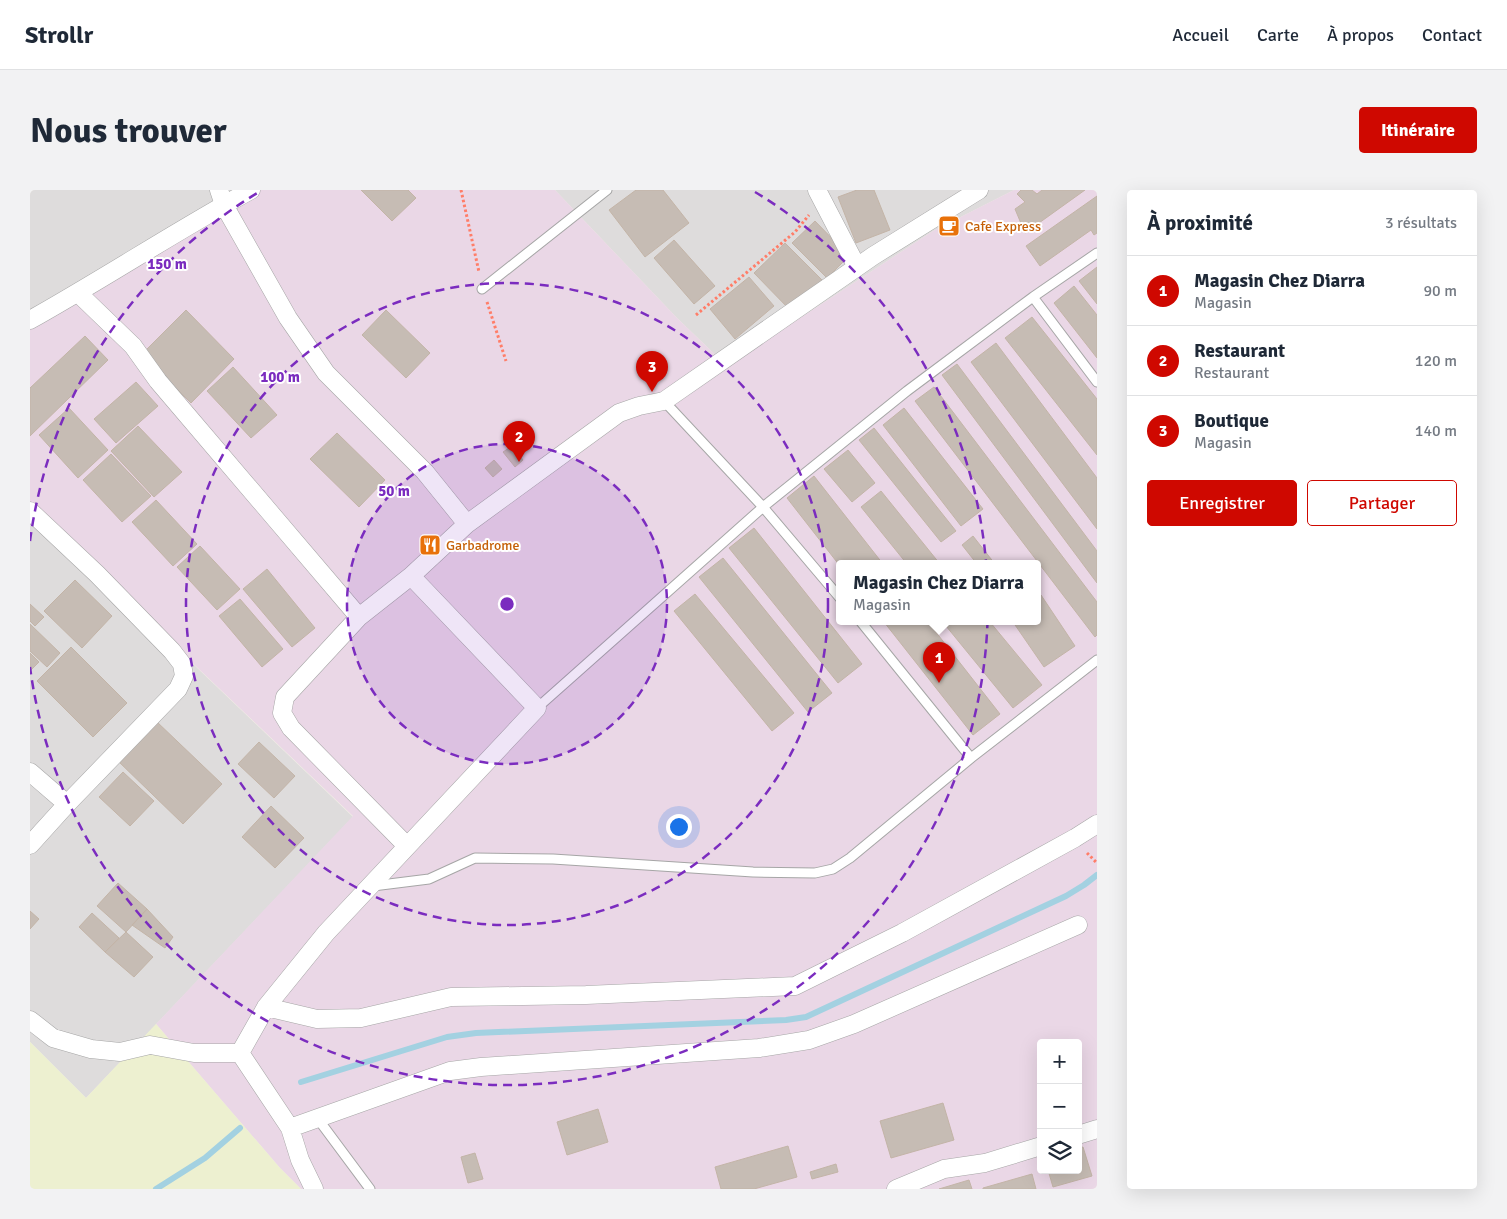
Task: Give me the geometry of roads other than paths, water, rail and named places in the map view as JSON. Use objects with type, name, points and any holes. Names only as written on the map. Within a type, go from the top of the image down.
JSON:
[{"type":"street","points":[[30,320],[78,293],[221,198],[251,190]]},
{"type":"street","points":[[407,846],[291,728],[282,713],[285,697],[359,617],[411,576],[467,524],[618,413],[638,406],[664,401],[857,267],[979,190]]},
{"type":"street","points":[[820,195],[857,267]]},
{"type":"street","points":[[221,198],[288,318],[326,373],[425,472],[467,524]]},
{"type":"street","points":[[78,293],[133,346],[158,381],[359,617]]},
{"type":"street","points":[[30,511],[97,574],[172,651],[182,664],[184,676],[178,689],[30,845]]},
{"type":"street","points":[[240,1053],[266,1007],[326,933],[537,708],[411,576]]},
{"type":"street","points":[[30,772],[67,804]]},
{"type":"street","points":[[266,1007],[317,1019],[361,1018],[451,997],[586,995],[795,986],[902,933],[1097,824]]},
{"type":"street","points":[[290,1128],[450,1072],[481,1068],[759,1048],[808,1040],[854,1024],[1078,925]]},
{"type":"street","points":[[30,1020],[53,1038],[90,1049],[120,1052],[150,1045],[194,1052],[240,1053]]},
{"type":"street","points":[[240,1053],[290,1128],[300,1160],[314,1189]]},
{"type":"street","points":[[1082,1134],[1097,1129]]},
{"type":"street","points":[[896,1189],[944,1169],[985,1163],[1037,1147]]},
{"type":"lane","points":[[482,289],[607,190]]},
{"type":"lane","points":[[537,708],[763,507],[907,391],[1033,297],[1097,253]]},
{"type":"lane","points":[[1033,297],[1097,382]]},
{"type":"lane","points":[[664,401],[763,507],[836,593]]},
{"type":"lane","points":[[863,625],[971,758]]},
{"type":"lane","points":[[369,886],[429,879],[475,858],[553,859],[753,872],[816,873],[833,869],[850,858],[971,758],[1097,660]]},
{"type":"lane","points":[[318,1119],[370,1189]]},
{"type":"waterway","points":[[301,1082],[447,1037],[476,1033],[786,1020],[806,1017],[1066,896],[1097,875]]},
{"type":"waterway","points":[[156,1189],[205,1158],[240,1128]]},
{"type":"place","name":"Cafe Express","points":[[949,226]]},
{"type":"place","name":"Boutique","points":[[652,392]]},
{"type":"place","name":"Restaurant","points":[[519,462]]},
{"type":"place","name":"Garbadrome","points":[[430,545]]},
{"type":"place","name":"Magasin Chez Diarra","points":[[939,683]]}]
